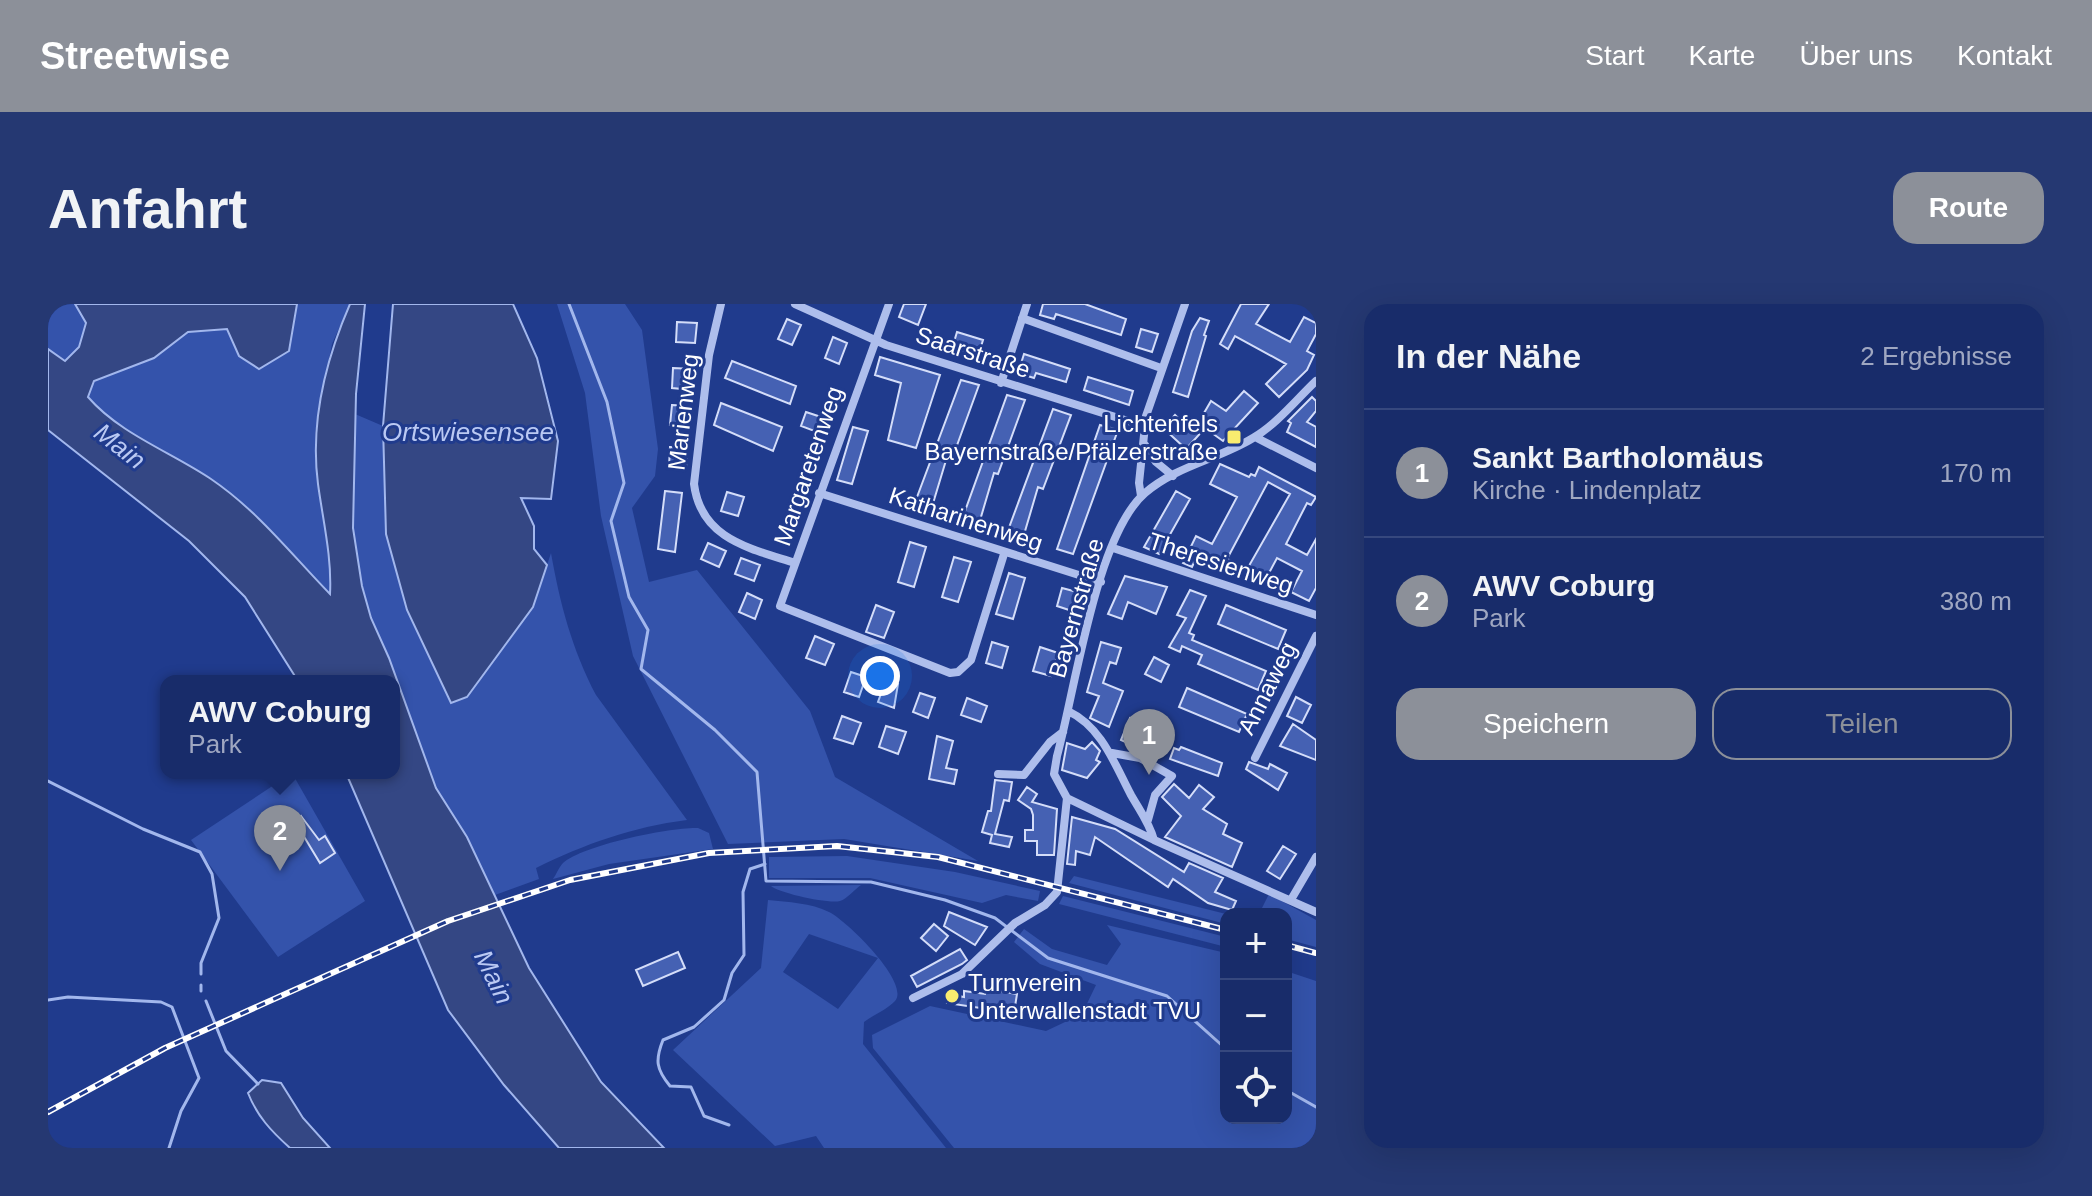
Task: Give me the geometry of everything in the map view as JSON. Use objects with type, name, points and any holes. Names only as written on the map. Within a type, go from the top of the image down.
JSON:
[{"type":"street","name":"Marienweg","points":[[721,304],[709,355],[694,484],[696,500],[704,518],[720,535],[795,563]]},
{"type":"street","name":"Saarstraße","points":[[795,304],[874,340],[1001,383],[1144,426]]},
{"type":"street","name":"Margaretenweg","points":[[889,304],[780,606],[869,643],[950,673],[958,672],[971,660],[1004,554]]},
{"type":"street","points":[[1001,383],[1027,304]]},
{"type":"street","points":[[1141,496],[1139,483],[1144,426],[1185,304]]},
{"type":"street","points":[[1022,318],[1161,368]]},
{"type":"street","name":"Bayernstraße","points":[[1067,798],[1054,774],[1057,756],[1101,582],[1122,522],[1141,496],[1173,476],[1255,437],[1316,381]]},
{"type":"street","points":[[1255,437],[1316,468]]},
{"type":"street","points":[[1144,444],[1156,462],[1173,476]]},
{"type":"street","name":"Katharinenweg","points":[[819,493],[1004,554],[1101,582]]},
{"type":"street","name":"Theresienweg","points":[[1113,548],[1316,615]]},
{"type":"street","name":"Annaweg","points":[[1255,758],[1316,636]]},
{"type":"street","points":[[1068,711],[1077,715],[1112,753],[1132,797],[1148,820],[1154,840]]},
{"type":"street","points":[[998,774],[1024,775],[1050,742],[1064,732]]},
{"type":"street","points":[[1112,753],[1140,758],[1172,776],[1155,795],[1148,820]]},
{"type":"street","points":[[913,998],[962,974],[1015,923],[1045,905],[1057,892],[1067,798],[1190,858],[1292,898],[1316,912]]},
{"type":"street","points":[[1292,898],[1316,857]]},
{"type":"shaded area","points":[[48,304],[75,304],[86,323],[79,347],[65,361],[48,349]]},
{"type":"shaded area","points":[[297,304],[350,304],[332,344],[315,433],[318,483],[328,536],[330,596],[274,533],[228,491],[116,422],[88,397],[94,381],[154,358],[188,332],[227,329],[239,356],[289,351]]},
{"type":"shaded area","points":[[557,304],[625,304],[642,330],[658,449],[655,476],[632,508],[649,582],[697,570],[810,711],[835,777],[978,861],[844,839],[728,844],[633,656],[601,516],[585,393]]},
{"type":"shaded area","points":[[355,414],[383,426],[386,534],[407,610],[451,702],[467,697],[533,607],[551,553],[568,626],[596,695],[687,820],[628,832],[573,851],[536,868],[539,879],[495,895],[467,837],[436,788],[400,688],[400,675],[395,675],[371,618],[362,586],[353,528]]},
{"type":"shaded area","points":[[283,779],[295,779],[365,901],[278,957],[191,840]]},
{"type":"shaded area","points":[[698,828],[709,833],[713,849],[609,864],[553,879],[563,863],[589,850],[649,834]]},
{"type":"shaded area","points":[[847,856],[955,872],[1040,891],[1038,901],[1006,895],[982,903],[870,878],[769,878],[769,857]]},
{"type":"shaded area","points":[[1074,876],[1220,912],[1220,922],[1069,883]]},
{"type":"shaded area","points":[[861,885],[843,900],[834,902],[793,895],[771,886]]},
{"type":"shaded area","points":[[1269,894],[1316,920],[1316,947],[1292,941],[1292,908],[1262,908]]},
{"type":"shaded area","points":[[1063,896],[1220,935],[1220,945],[1059,904]]},
{"type":"shaded area","points":[[768,900],[822,909],[837,917],[862,939],[886,967],[897,992],[892,1004],[864,1022],[863,1044],[946,1148],[824,1148],[816,1136],[775,1146],[673,1050],[761,968]],"holes":[[[809,934],[878,958],[838,1009],[783,972]]]},
{"type":"shaded area","points":[[1107,925],[1220,952],[1220,1124],[1292,1124],[1292,973],[1316,981],[1316,1148],[954,1148],[873,1048],[872,1035],[930,1006],[1046,1031],[1082,1014],[1096,985],[1040,964],[1014,942],[1024,929],[1052,949],[1107,965],[1121,944]]},
{"type":"water","name":"Main","points":[[75,304],[297,304],[289,351],[259,369],[239,356],[227,329],[188,332],[154,358],[94,381],[88,397],[115,422],[228,491],[330,594],[316,461],[318,415],[327,369],[350,304],[365,304],[356,394],[353,528],[362,586],[371,618],[395,675],[294,675],[245,597],[189,541],[48,430],[48,349],[65,361],[79,347],[86,323]]},
{"type":"water","name":"Ortswiesensee","points":[[393,304],[513,304],[537,358],[558,441],[551,499],[521,498],[534,526],[534,549],[547,565],[533,607],[467,697],[451,703],[407,610],[386,534],[383,426]]},
{"type":"water","name":"Main","points":[[400,688],[436,788],[467,837],[529,968],[601,1082],[664,1148],[559,1148],[504,1085],[448,1010],[349,779],[400,779]]},
{"type":"water","points":[[262,1080],[281,1083],[303,1118],[330,1148],[290,1148],[277,1135],[260,1116],[248,1093]]},
{"type":"building","points":[[904,304],[926,304],[918,325],[899,317]]},
{"type":"building","points":[[1043,304],[1085,304],[1126,319],[1121,335],[1056,314],[1054,319],[1040,315]]},
{"type":"building","points":[[1241,304],[1269,304],[1256,324],[1290,342],[1304,317],[1316,323],[1316,334],[1307,351],[1314,355],[1307,370],[1279,397],[1266,384],[1286,364],[1235,336],[1228,349],[1220,344]]},
{"type":"building","points":[[1200,318],[1209,321],[1188,397],[1173,392],[1192,331]]},
{"type":"building","points":[[787,319],[801,325],[792,345],[778,339]]},
{"type":"building","points":[[677,322],[697,323],[695,343],[676,342]]},
{"type":"building","points":[[1141,329],[1158,334],[1152,352],[1136,347]]},
{"type":"building","points":[[957,332],[983,340],[977,360],[951,352]]},
{"type":"building","points":[[833,337],[847,343],[839,364],[825,358]]},
{"type":"building","points":[[1024,354],[1070,369],[1066,382],[1036,373],[1034,378],[1018,373]]},
{"type":"building","points":[[880,357],[940,375],[916,448],[888,440],[901,383],[875,375]]},
{"type":"building","points":[[732,361],[796,386],[790,404],[725,378]]},
{"type":"building","points":[[673,368],[693,369],[692,390],[672,388]]},
{"type":"building","points":[[1088,377],[1133,391],[1129,405],[1084,390]]},
{"type":"building","points":[[961,380],[979,385],[952,459],[947,457],[931,510],[914,505]]},
{"type":"building","points":[[1244,391],[1258,403],[1223,441],[1205,428],[1186,449],[1163,428],[1175,415],[1193,432],[1211,401],[1226,411]]},
{"type":"building","points":[[1007,395],[1025,400],[998,474],[994,473],[978,527],[961,522]]},
{"type":"building","points":[[1312,397],[1316,401],[1316,411],[1307,422],[1316,427],[1316,447],[1287,432],[1291,423],[1288,421]]},
{"type":"building","points":[[721,403],[782,427],[773,451],[714,425]]},
{"type":"building","points":[[672,405],[689,406],[687,427],[670,425]]},
{"type":"building","points":[[1053,409],[1071,415],[1043,489],[1038,487],[1023,538],[1007,533]]},
{"type":"building","points":[[806,412],[830,420],[825,435],[801,426]]},
{"type":"building","points":[[1100,425],[1118,430],[1073,554],[1057,549]]},
{"type":"building","points":[[853,427],[868,431],[852,484],[837,480]]},
{"type":"building","points":[[670,447],[687,448],[686,468],[669,467]]},
{"type":"building","points":[[1220,464],[1249,477],[1251,474],[1255,476],[1259,467],[1316,497],[1311,505],[1307,503],[1286,544],[1307,555],[1316,539],[1316,588],[1309,601],[1291,592],[1302,571],[1277,558],[1269,573],[1276,577],[1272,585],[1246,571],[1290,494],[1268,482],[1227,559],[1238,564],[1234,572],[1198,554],[1192,567],[1183,563],[1196,536],[1212,544],[1237,497],[1210,484]]},
{"type":"building","points":[[665,491],[682,493],[675,552],[658,549]]},
{"type":"building","points":[[1176,491],[1190,499],[1159,554],[1144,547]]},
{"type":"building","points":[[727,492],[744,497],[738,516],[721,511]]},
{"type":"building","points":[[910,542],[926,547],[914,587],[898,582]]},
{"type":"building","points":[[708,543],[726,551],[719,567],[701,559]]},
{"type":"building","points":[[954,557],[971,562],[958,602],[942,597]]},
{"type":"building","points":[[741,558],[760,565],[754,581],[735,574]]},
{"type":"building","points":[[1009,573],[1025,578],[1013,619],[996,614]]},
{"type":"building","points":[[1125,576],[1167,587],[1156,614],[1128,602],[1122,619],[1108,614]]},
{"type":"building","points":[[1062,588],[1081,593],[1075,612],[1057,606]]},
{"type":"building","points":[[1190,590],[1206,596],[1189,633],[1194,635],[1192,640],[1266,671],[1258,690],[1198,664],[1202,655],[1182,646],[1180,652],[1169,647],[1186,618],[1177,615]]},
{"type":"building","points":[[747,593],[762,600],[755,619],[739,612]]},
{"type":"building","points":[[876,605],[894,612],[884,638],[866,632]]},
{"type":"building","points":[[1226,605],[1286,630],[1278,649],[1218,624]]},
{"type":"building","points":[[815,636],[834,644],[825,665],[806,658]]},
{"type":"building","points":[[992,642],[1008,647],[1002,668],[986,663]]},
{"type":"building","points":[[1101,642],[1121,648],[1116,664],[1110,662],[1103,683],[1123,691],[1109,727],[1090,718],[1099,696],[1087,692]]},
{"type":"building","points":[[1040,647],[1058,653],[1051,676],[1033,671]]},
{"type":"building","points":[[1154,657],[1169,665],[1161,682],[1145,674]]},
{"type":"building","points":[[851,672],[866,677],[859,697],[844,692]]},
{"type":"building","points":[[886,680],[898,684],[894,708],[878,702]]},
{"type":"building","points":[[1187,688],[1247,714],[1239,732],[1179,707]]},
{"type":"building","points":[[920,693],[935,698],[928,718],[913,712]]},
{"type":"building","points":[[1296,697],[1311,705],[1302,723],[1287,716]]},
{"type":"building","points":[[967,698],[987,706],[981,722],[961,715]]},
{"type":"building","points":[[842,716],[861,723],[853,744],[834,738]]},
{"type":"building","points":[[1130,718],[1155,727],[1158,719],[1170,724],[1162,748],[1139,738],[1130,744],[1121,740]]},
{"type":"building","points":[[1293,724],[1316,740],[1316,760],[1280,746]]},
{"type":"building","points":[[886,726],[906,732],[898,754],[879,747]]},
{"type":"building","points":[[937,736],[953,741],[946,768],[957,770],[954,784],[929,779]]},
{"type":"building","points":[[1092,742],[1100,751],[1096,760],[1100,762],[1087,778],[1062,770],[1067,743],[1085,749]]},
{"type":"building","points":[[1181,747],[1222,763],[1218,776],[1170,759],[1174,748],[1179,750]]},
{"type":"building","points":[[1249,762],[1268,769],[1270,764],[1287,773],[1278,790],[1246,769]]},
{"type":"building","points":[[995,780],[1012,782],[1009,801],[1004,800],[995,834],[1012,837],[1009,847],[990,843],[992,835],[982,832],[988,811],[991,811]]},
{"type":"building","points":[[1174,784],[1189,798],[1199,785],[1214,797],[1203,809],[1227,824],[1223,834],[1242,843],[1232,867],[1165,837],[1181,816],[1162,797]]},
{"type":"building","points":[[1027,787],[1037,794],[1032,802],[1057,809],[1054,855],[1037,855],[1037,841],[1025,841],[1025,830],[1033,830],[1033,815],[1031,809],[1018,800]]},
{"type":"building","points":[[301,816],[319,840],[325,836],[335,853],[320,863],[303,835],[282,850],[272,838]]},
{"type":"building","points":[[1072,817],[1115,829],[1184,872],[1189,863],[1223,878],[1215,892],[1236,901],[1233,908],[1225,908],[1208,903],[1173,879],[1168,887],[1095,837],[1090,855],[1076,851],[1075,865],[1067,864]]},
{"type":"building","points":[[1283,846],[1296,854],[1280,879],[1267,871]]},
{"type":"building","points":[[949,912],[987,927],[975,945],[944,926]]},
{"type":"building","points":[[934,924],[948,936],[936,951],[921,938]]},
{"type":"building","points":[[960,949],[967,960],[917,987],[911,976]]},
{"type":"building","points":[[678,952],[685,968],[643,986],[636,970]]},
{"type":"building","points":[[986,989],[1017,994],[1014,1013],[947,1003],[948,994],[964,997],[964,991],[985,994]]},
{"type":"waterway","points":[[569,304],[607,402],[624,483],[611,521],[629,597],[648,630],[641,669],[715,730],[757,772],[766,881],[871,882],[945,900],[995,918],[1048,958],[1167,996],[1220,1044]]},
{"type":"waterway","points":[[48,781],[143,829],[200,852],[212,874],[219,918],[201,963],[201,974]]},
{"type":"waterway","points":[[729,1125],[704,1116],[691,1087],[670,1086],[658,1064],[659,1053],[663,1040],[694,1027],[724,1000],[732,973],[744,955],[743,892],[750,869],[765,864]]},
{"type":"waterway","points":[[201,985],[201,991]]},
{"type":"waterway","points":[[48,1000],[68,997],[161,1002],[172,1007],[199,1078],[181,1111],[169,1148]]},
{"type":"waterway","points":[[206,1001],[226,1051],[258,1084]]},
{"type":"waterway","points":[[1292,1093],[1316,1107]]},
{"type":"railway","points":[[48,1112],[165,1048],[448,921],[570,880],[709,853],[837,846],[938,857],[1220,928]]},
{"type":"railway","points":[[1292,947],[1316,953]]},
{"type":"place","name":"Lichtenfels Bayernstraße/Pfälzerstraße","points":[[1234,437]]},
{"type":"place","name":"Sankt Bartholomäus","points":[[1149,775]]},
{"type":"place","name":"AWV Coburg","points":[[280,871]]},
{"type":"place","name":"Turnverein Unterwallenstadt TVU","points":[[952,996]]}]
